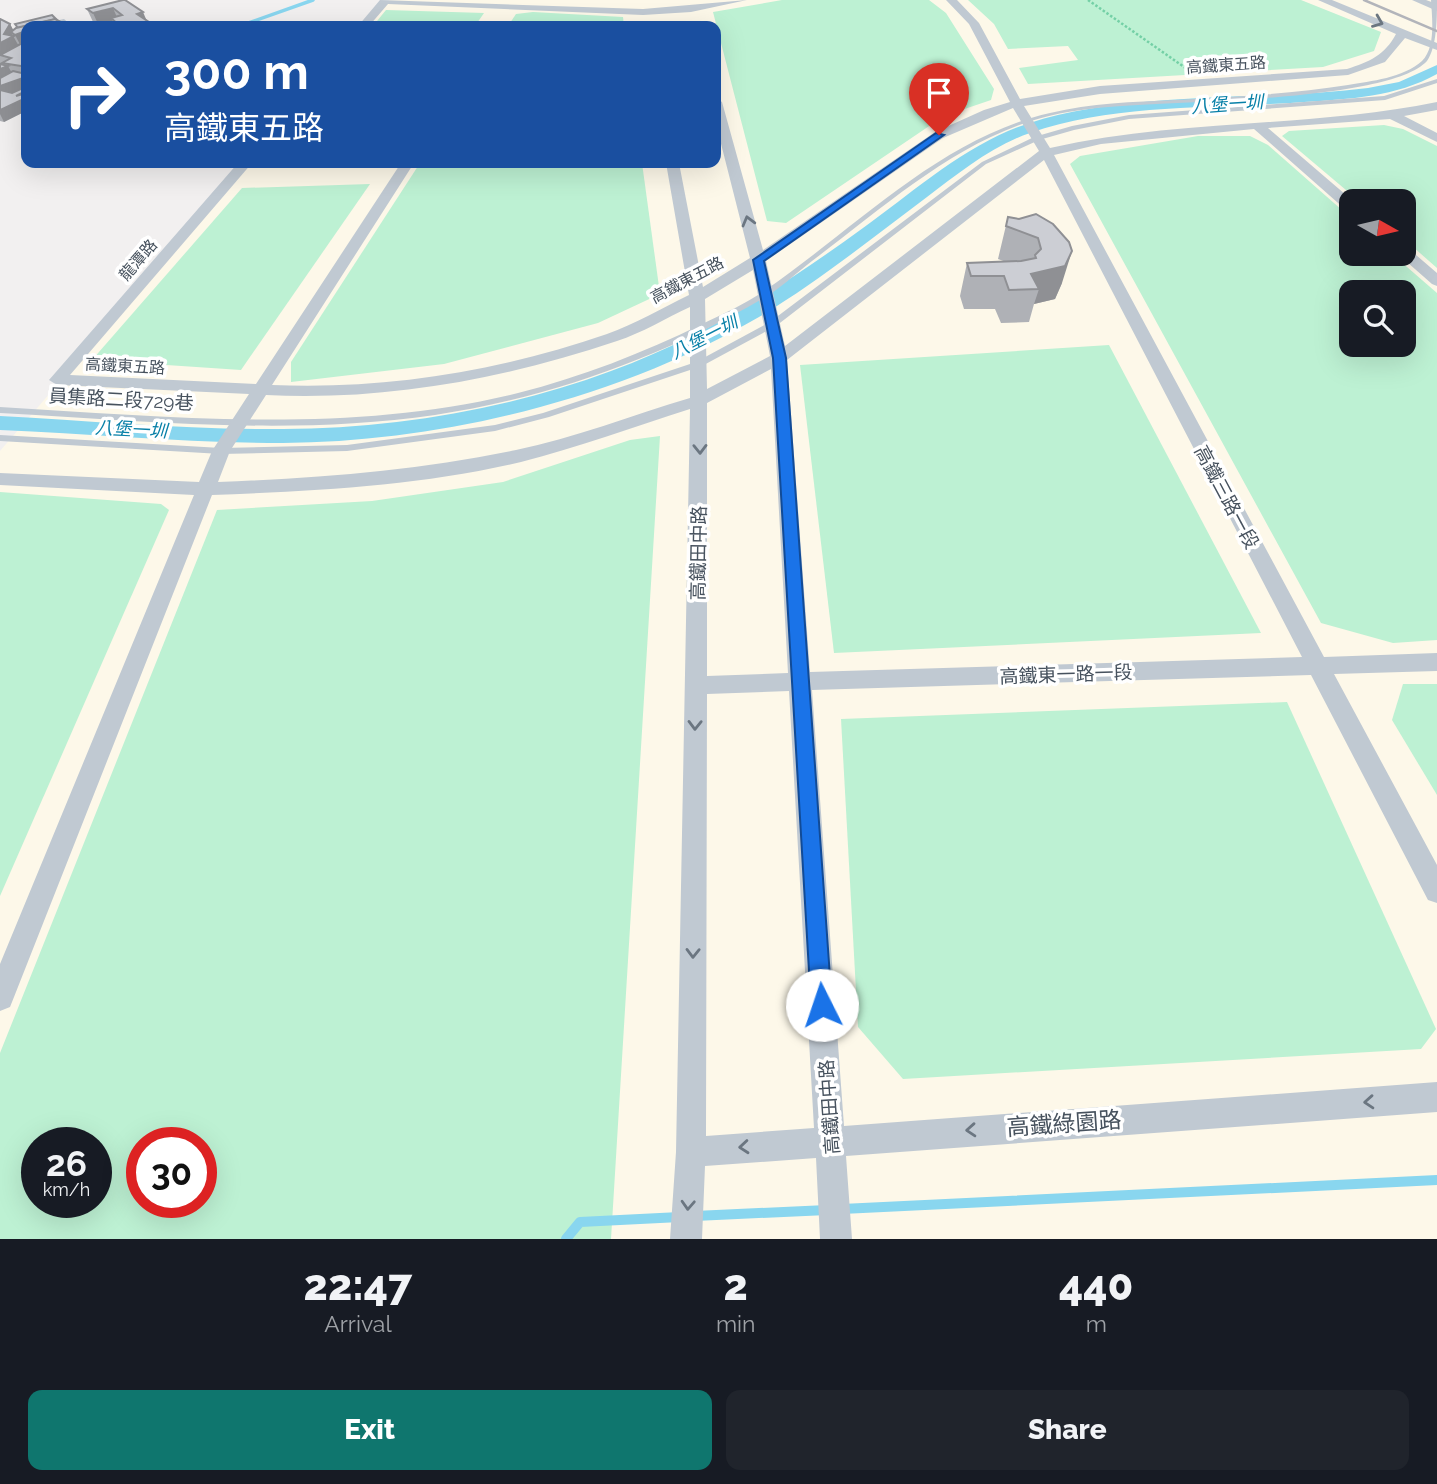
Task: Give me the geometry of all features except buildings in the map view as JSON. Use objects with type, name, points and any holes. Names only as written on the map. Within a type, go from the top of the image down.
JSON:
[{"type":"street","points":[[367,21],[385,0],[504,11],[643,12],[742,0]]},
{"type":"street","points":[[639,0],[645,21]]},
{"type":"street","name":"高鐵三路一段","points":[[951,0],[974,23],[1437,891]]},
{"type":"street","points":[[1323,0],[1435,46]]},
{"type":"street","points":[[1417,0],[1435,5]]},
{"type":"street","name":"高鐵東五路","points":[[57,380],[311,392],[396,386],[482,374],[614,337],[697,297],[758,260],[939,135],[972,119],[1017,104],[1094,91],[1348,72],[1371,65],[1393,51],[1402,32]]},
{"type":"street","points":[[0,479],[208,489],[300,485],[411,475],[519,456],[698,401],[779,358],[1036,137],[1114,138],[1392,116],[1437,106]]},
{"type":"street","points":[[1392,116],[1437,138]]},
{"type":"street","name":"高鐵田中路","points":[[721,121],[758,260],[779,358],[836,1239]]},
{"type":"street","points":[[1257,125],[1339,196]]},
{"type":"street","name":"龍潭路","points":[[57,380],[241,168]]},
{"type":"street","points":[[0,998],[208,489],[221,451],[404,168]]},
{"type":"street","name":"高鐵田中路","points":[[673,168],[697,297],[699,331],[700,445],[691,1152],[686,1239]]},
{"type":"street","points":[[1416,263],[1437,281]]},
{"type":"street","name":"高鐵東一路一段","points":[[696,685],[1437,662]]},
{"type":"street","name":"高鐵綠園路","points":[[691,1152],[1437,1097]]},
{"type":"lane","points":[[0,438],[221,451],[347,448],[495,428],[619,392],[699,363],[773,324],[984,163],[1012,147],[1110,105],[1341,90],[1365,86],[1418,69],[1435,46],[1435,5]]},
{"type":"lane","points":[[1036,137],[1129,117],[1385,98],[1437,81]]},
{"type":"lane","name":"員集路二段729巷","points":[[0,410],[239,421],[328,421],[433,412],[536,391],[603,370],[699,331],[766,293],[961,152],[1036,137]]},
{"type":"path","points":[[1088,0],[1208,83]]},
{"type":"shaded area","points":[[390,0],[1437,0],[1437,1239],[0,1239],[0,451],[245,168],[721,168],[721,21],[371,21]]},
{"type":"green space","points":[[782,0],[929,0],[946,13],[994,89],[991,100],[944,116],[786,223],[767,221],[721,43],[721,21],[715,21],[713,12]]},
{"type":"green space","points":[[968,0],[1301,0],[1381,32],[1374,51],[1323,67],[1028,84],[1019,68],[1078,60],[1068,46],[1008,49],[994,24]]},
{"type":"green space","points":[[386,10],[484,13],[478,21],[377,21]]},
{"type":"green space","points":[[533,12],[623,17],[623,21],[511,21],[516,14]]},
{"type":"green space","points":[[1384,125],[1403,129],[1437,146],[1437,268],[1416,250],[1416,189],[1345,189],[1282,136],[1289,131]]},
{"type":"green space","points":[[1198,136],[1250,136],[1268,145],[1339,207],[1339,266],[1406,266],[1437,293],[1437,640],[1393,643],[1321,623],[1070,164],[1080,156]]},
{"type":"green space","points":[[417,168],[643,168],[660,294],[598,323],[444,364],[291,382],[291,362]]},
{"type":"green space","points":[[370,184],[241,370],[92,360],[242,188]]},
{"type":"green space","points":[[1109,345],[1261,633],[834,653],[800,365]]},
{"type":"green space","points":[[660,436],[611,1239],[0,1239],[0,1053],[217,510],[372,501],[503,482],[630,440]]},
{"type":"green space","points":[[0,492],[161,504],[169,510],[0,896]]},
{"type":"green space","points":[[1403,684],[1437,684],[1437,795],[1392,720]]},
{"type":"green space","points":[[1287,702],[1436,1029],[1421,1049],[903,1079],[858,1027],[841,719]]},
{"type":"waterway","points":[[254,21],[313,0]]},
{"type":"waterway","name":"八堡一圳","points":[[0,423],[283,436],[396,427],[508,408],[617,376],[669,355],[745,317],[808,276],[972,157],[1027,129],[1058,120],[1125,110],[1368,93],[1404,85],[1437,69]]},
{"type":"waterway","points":[[842,1209],[1437,1180]]},
{"type":"waterway","points":[[695,1216],[827,1210]]},
{"type":"waterway","points":[[566,1239],[580,1222],[680,1217]]},
{"type":"railway","points":[[1364,0],[1437,31]]},
{"type":"route","points":[[822,1005],[779,358],[758,260],[939,135]]}]
